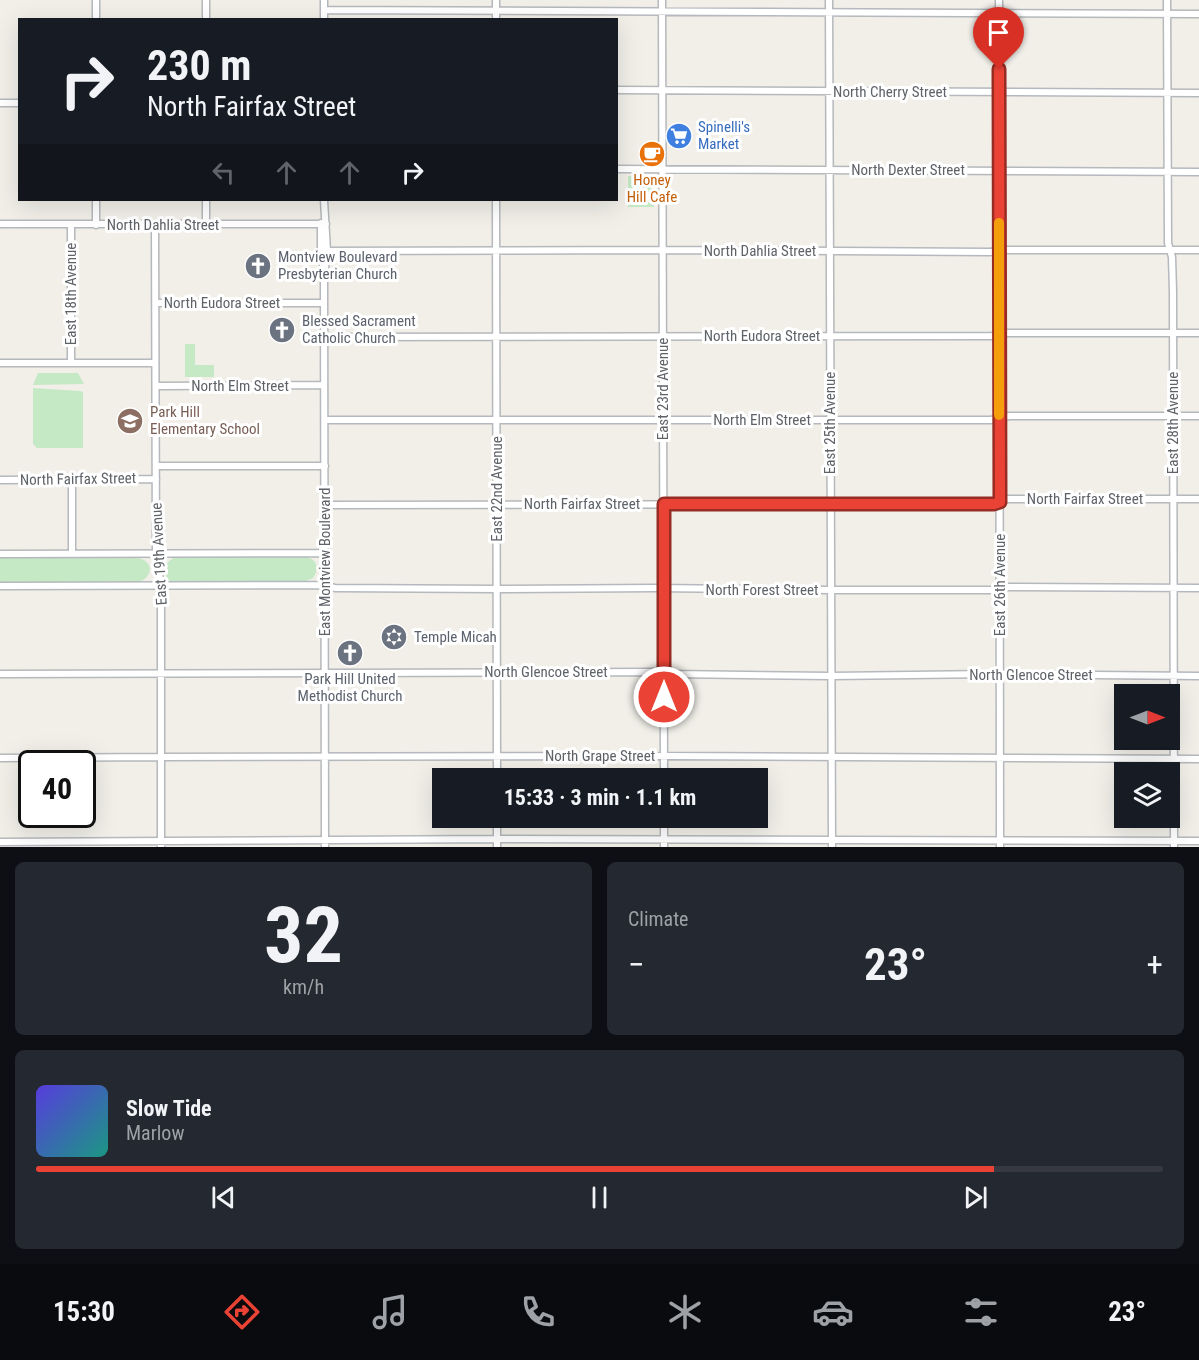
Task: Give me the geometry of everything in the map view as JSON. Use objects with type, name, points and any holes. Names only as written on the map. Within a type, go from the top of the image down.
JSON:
[{"type":"street","points":[[96,0],[96,18]]},
{"type":"street","points":[[206,0],[206,18]]},
{"type":"street","points":[[324,0],[324,18]]},
{"type":"street","points":[[496,0],[496,18]]},
{"type":"street","name":"East 23rd Avenue","points":[[663,0],[664,768]]},
{"type":"street","name":"East 25th Avenue","points":[[829,0],[832,844]]},
{"type":"street","name":"East 26th Avenue","points":[[999,0],[1000,844]]},
{"type":"street","name":"East 28th Avenue","points":[[1167,0],[1168,243],[1172,257],[1173,333],[1174,844]]},
{"type":"street","points":[[324,10],[1199,14]]},
{"type":"street","name":"North Cherry Street","points":[[618,90],[1199,93]]},
{"type":"street","points":[[0,103],[18,103]]},
{"type":"street","name":"North Dexter Street","points":[[618,169],[1199,172]]},
{"type":"street","points":[[96,201],[96,225]]},
{"type":"street","points":[[206,201],[206,225]]},
{"type":"street","name":"East Montview Boulevard","points":[[324,201],[326,844]]},
{"type":"street","name":"East 22nd Avenue","points":[[496,201],[497,768]]},
{"type":"street","name":"North Dahlia Street","points":[[0,224],[324,225]]},
{"type":"street","name":"East 18th Avenue","points":[[71,225],[71,363]]},
{"type":"street","name":"East 19th Avenue","points":[[155,225],[156,554],[161,586],[161,844]]},
{"type":"street","name":"North Dahlia Street","points":[[324,251],[1199,250]]},
{"type":"street","name":"North Eudora Street","points":[[156,303],[324,303]]},
{"type":"street","name":"North Eudora Street","points":[[325,337],[992,336],[1007,333],[1199,333]]},
{"type":"street","points":[[0,363],[155,363]]},
{"type":"street","name":"North Elm Street","points":[[156,386],[324,385]]},
{"type":"street","name":"North Elm Street","points":[[325,420],[991,420],[1009,416],[1199,416]]},
{"type":"street","name":"North Fairfax Street","points":[[156,466],[325,466]]},
{"type":"street","points":[[72,479],[72,554]]},
{"type":"street","name":"North Fairfax Street","points":[[0,480],[156,479]]},
{"type":"street","name":"North Fairfax Street","points":[[325,505],[830,505],[994,504],[1007,499],[1199,500]]},
{"type":"street","points":[[0,554],[325,553]]},
{"type":"street","name":"North Forest Street","points":[[0,586],[325,585],[335,588],[831,590],[993,590],[1007,587],[1199,588]]},
{"type":"street","name":"North Glencoe Street","points":[[0,674],[497,672],[831,676],[1000,674],[1199,676]]},
{"type":"street","name":"North Grape Street","points":[[0,758],[664,756],[1199,759]]},
{"type":"street","points":[[497,828],[497,847]]},
{"type":"street","points":[[664,828],[664,847]]},
{"type":"street","points":[[0,842],[326,844],[497,839],[664,839],[832,844],[1174,844],[1199,841]]},
{"type":"green space","points":[[628,176],[654,176],[654,207],[628,207]]},
{"type":"green space","points":[[185,344],[195,344],[195,365],[214,365],[214,377],[185,377]]},
{"type":"green space","points":[[38,373],[78,373],[84,384],[33,385]]},
{"type":"green space","points":[[33,388],[83,392],[83,448],[37,448],[33,444]]},
{"type":"green space","points":[[177,557],[306,557],[315,562],[317,568],[313,578],[303,582],[173,582],[168,580],[164,570],[157,562],[167,563]]},
{"type":"green space","points":[[0,558],[137,558],[146,561],[150,569],[145,579],[135,583],[0,583]]},
{"type":"slow traffic","points":[[999,223],[999,415]]},
{"type":"place","name":"Spinelli's Market","points":[[679,136]]},
{"type":"place","name":"Honey Hill Cafe","points":[[652,154]]},
{"type":"place","name":"Montview Boulevard Presbyterian Church","points":[[258,266]]},
{"type":"place","name":"Blessed Sacrament Catholic Church","points":[[282,330]]},
{"type":"place","name":"Park Hill Elementary School","points":[[130,421]]},
{"type":"place","name":"Temple Micah","points":[[394,637]]},
{"type":"place","name":"Park Hill United Methodist Church","points":[[350,653]]},
{"type":"route","points":[[664,697],[664,504],[830,505],[994,504],[1000,502],[999,69]]}]
